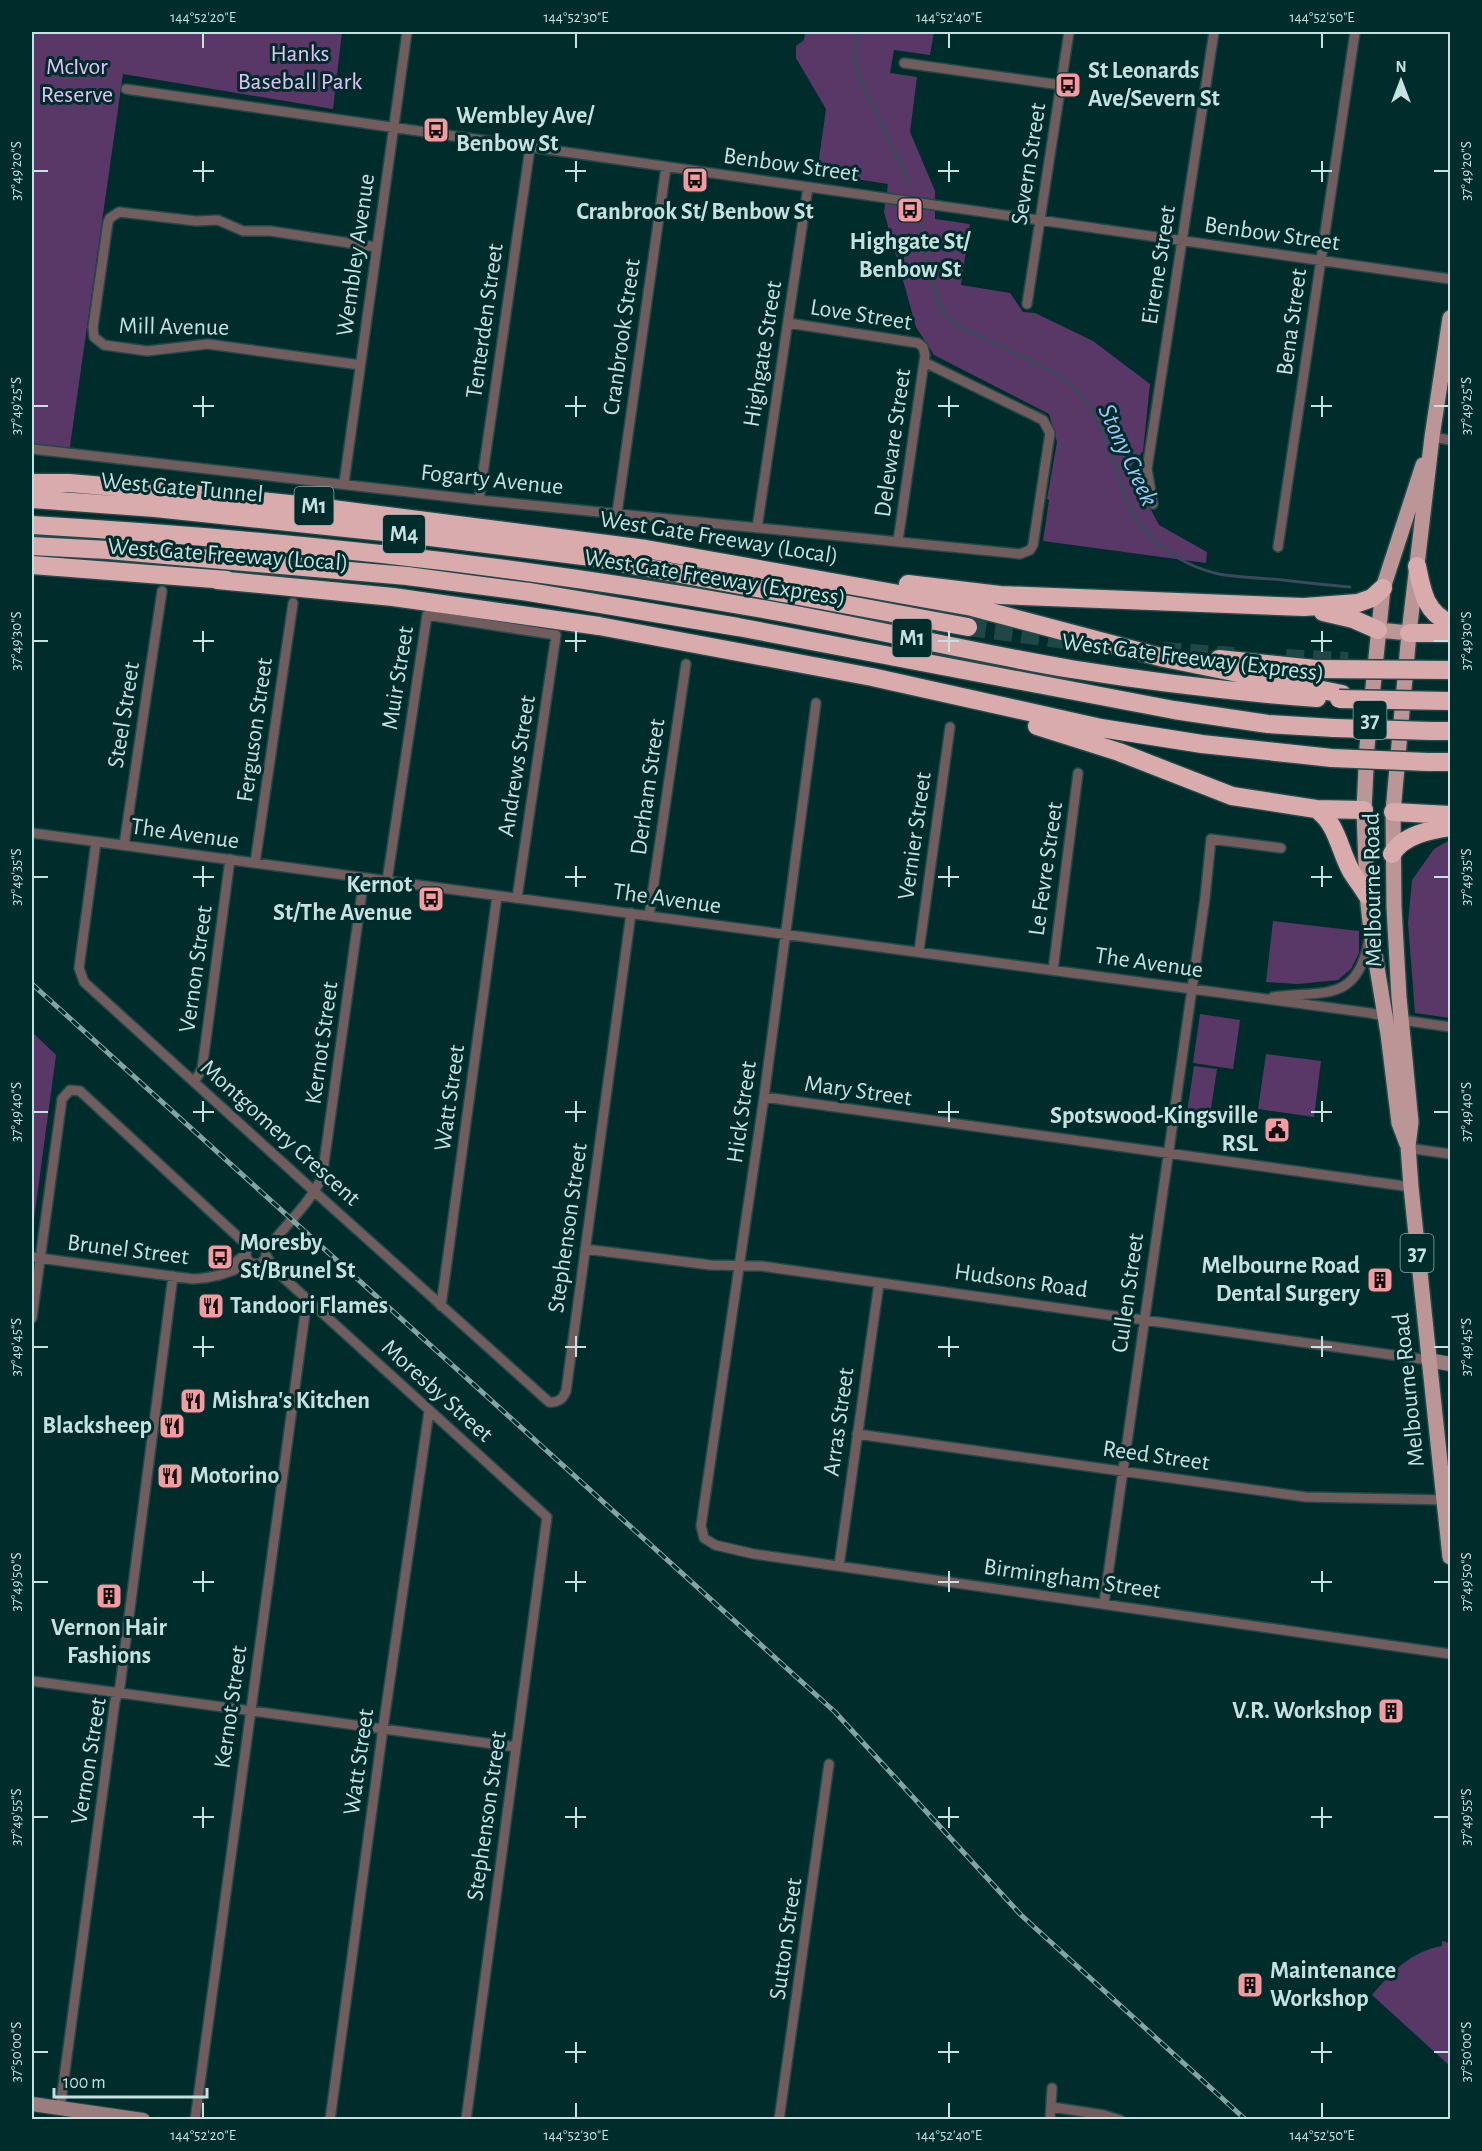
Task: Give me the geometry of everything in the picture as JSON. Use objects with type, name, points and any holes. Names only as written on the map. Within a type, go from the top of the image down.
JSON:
[{"type":"highway","name":"West Gate Freeway (Local)","points":[[32,483],[69,483],[309,506],[616,544],[972,607],[1164,658],[1340,697],[1388,701],[1449,701]]},
{"type":"highway","name":"West Gate Tunnel","points":[[32,499],[166,509],[422,536],[583,556],[968,627]]},
{"type":"highway","name":"West Gate Freeway (Express)","points":[[32,525],[258,541],[486,566],[756,608],[1070,669],[1242,693],[1340,697]]},
{"type":"highway","name":"M1","points":[[32,546],[108,550],[407,576],[529,592],[738,627],[1140,704],[1268,724],[1450,731]]},
{"type":"highway","points":[[725,562],[1000,595],[1304,607],[1358,603],[1372,598],[1383,588]]},
{"type":"highway","name":"West Gate Freeway (Local)","points":[[32,565],[451,594],[529,592]]},
{"type":"highway","points":[[1417,566],[1424,598],[1429,608],[1450,623]]},
{"type":"highway","name":"M1","points":[[217,579],[393,597],[599,626],[872,677],[1101,728],[1213,745],[1332,758],[1450,762]]},
{"type":"highway","points":[[1304,607],[1353,620],[1378,630]]},
{"type":"highway","points":[[1049,627],[1223,659],[1315,669],[1450,670]]},
{"type":"highway","points":[[1409,633],[1450,633]]},
{"type":"highway","points":[[769,657],[1065,734],[1119,752],[1232,796],[1316,809],[1364,810]]},
{"type":"highway","points":[[1316,809],[1331,824],[1350,870],[1367,895]]},
{"type":"highway","points":[[1393,812],[1450,815]]},
{"type":"highway","points":[[1392,854],[1402,842],[1423,833],[1450,827]]},
{"type":"main road","name":"37","points":[[1409,633],[1432,437],[1450,318]]},
{"type":"main road","name":"37","points":[[1364,810],[1367,747],[1383,588],[1432,437]]},
{"type":"main road","points":[[1378,630],[1409,633]]},
{"type":"main road","name":"Melbourne Road","points":[[1409,633],[1393,812],[1392,854],[1398,986],[1411,1122],[1408,1147],[1411,1187],[1428,1360],[1447,1500],[1450,1557]]},
{"type":"main road","points":[[1364,810],[1393,812]]},
{"type":"main road","name":"Melbourne Road","points":[[1364,810],[1367,895],[1371,931],[1399,1123],[1408,1147]]},
{"type":"main road","name":"Hudsons Road","points":[[1428,1360],[1450,1364]]},
{"type":"main road","points":[[32,2104],[143,2120]]},
{"type":"street","name":"Wembley Avenue","points":[[344,483],[407,32]]},
{"type":"street","name":"Severn Street","points":[[1027,304],[1069,32]]},
{"type":"street","name":"Eirene Street","points":[[1153,504],[1147,469],[1214,32]]},
{"type":"street","name":"Bena Street","points":[[1278,547],[1355,32]]},
{"type":"street","points":[[904,63],[1061,85]]},
{"type":"street","name":"Benbow Street","points":[[126,89],[1450,279]]},
{"type":"street","name":"Tenterden Street","points":[[479,500],[530,147]]},
{"type":"street","name":"Cranbrook Street","points":[[617,513],[666,167]]},
{"type":"street","name":"Highgate Street","points":[[757,528],[808,187]]},
{"type":"street","name":"Mill Avenue","points":[[360,365],[208,344],[147,351],[104,345],[94,337],[93,327],[108,222],[119,212],[196,221],[218,220],[243,231],[261,230],[376,247]]},
{"type":"street","name":"Love Street","points":[[788,322],[918,342],[925,351]]},
{"type":"street","name":"Deleware Street","points":[[898,541],[925,351]]},
{"type":"street","name":"Fogarty Avenue","points":[[32,449],[479,500],[1020,554],[1030,550],[1033,546],[1049,428],[1043,420],[924,362]]},
{"type":"street","points":[[1432,437],[1450,440]]},
{"type":"street","name":"Steel Street","points":[[124,845],[162,591]]},
{"type":"street","name":"Ferguson Street","points":[[255,863],[293,603]]},
{"type":"street","name":"Muir Street","points":[[387,881],[427,615],[556,635],[556,640]]},
{"type":"street","name":"Andrews Street","points":[[517,898],[556,640]]},
{"type":"street","name":"Derham Street","points":[[649,916],[686,664]]},
{"type":"street","name":"Hick Street","points":[[701,1526],[764,1097],[816,703]]},
{"type":"street","name":"Vernier Street","points":[[919,951],[950,727]]},
{"type":"street","name":"Le Fevre Street","points":[[1053,970],[1078,773]]},
{"type":"street","name":"The Avenue","points":[[32,833],[786,936],[919,951],[1261,998],[1450,1027]]},
{"type":"street","name":"Cullen Street","points":[[1104,1603],[1204,898],[1210,839],[1281,848]]},
{"type":"street","name":"Montgomery Crescent","points":[[96,842],[80,968],[80,975],[84,982],[545,1400],[558,1401]]},
{"type":"street","name":"Vernon Street","points":[[194,1082],[202,1069],[230,860]]},
{"type":"street","name":"Kernot Street","points":[[264,1254],[278,1234],[315,1192],[322,1177],[364,878]]},
{"type":"street","name":"Watt Street","points":[[441,1306],[497,896]]},
{"type":"street","name":"Stephenson Street","points":[[558,1401],[564,1397],[566,1391],[630,913]]},
{"type":"street","name":"The Avenue","points":[[1261,998],[1321,993],[1343,987],[1356,977],[1365,962],[1371,931]]},
{"type":"street","points":[[32,1318],[36,1258],[62,1099],[70,1090],[80,1090],[248,1254],[256,1265],[264,1254]]},
{"type":"street","name":"Mary Street","points":[[764,1097],[1411,1187]]},
{"type":"street","points":[[1408,1147],[1450,1154]]},
{"type":"street","name":"Brunel Street","points":[[36,1258],[193,1279],[235,1271],[254,1244],[264,1254]]},
{"type":"street","name":"Hudsons Road","points":[[585,1248],[710,1265],[761,1266],[1428,1360]]},
{"type":"street","name":"Moresby Street","points":[[264,1254],[275,1270],[547,1517]]},
{"type":"street","name":"Vernon Street","points":[[60,2108],[173,1276]]},
{"type":"street","name":"Arras Street","points":[[839,1566],[879,1283]]},
{"type":"street","name":"Kernot Street","points":[[195,2120],[307,1299]]},
{"type":"street","name":"Watt Street","points":[[330,2120],[382,1728],[429,1411]]},
{"type":"street","name":"Reed Street","points":[[857,1434],[1306,1497],[1447,1500]]},
{"type":"street","name":"Stephenson Street","points":[[466,2120],[547,1517]]},
{"type":"street","name":"Birmingham Street","points":[[701,1526],[704,1538],[715,1545],[732,1550],[1450,1654]]},
{"type":"street","points":[[32,1681],[516,1747]]},
{"type":"street","name":"Sutton Street","points":[[779,2120],[829,1764]]},
{"type":"street","points":[[1050,2120],[1052,2088]]},
{"type":"street","points":[[1052,2107],[1104,2115],[1120,2120]]},
{"type":"green space","name":"McIvor Reserve","points":[[32,32],[342,32],[333,109],[123,74],[69,453],[32,450]]},
{"type":"green space","points":[[805,32],[934,32],[930,55],[894,50],[890,73],[917,77],[910,132],[935,191],[935,219],[970,224],[961,285],[1010,293],[1023,312],[1035,313],[1093,341],[1150,384],[1143,451],[1131,466],[1132,474],[1144,482],[1150,508],[1159,525],[1207,552],[1206,563],[1043,541],[1049,500],[1047,499],[1057,442],[1049,414],[934,355],[916,327],[884,212],[888,184],[817,173],[826,109],[796,58],[796,46],[804,40]]},
{"type":"green space","points":[[1450,840],[1450,1018],[1415,1013],[1408,923],[1412,880],[1434,849]]},
{"type":"green space","points":[[1273,921],[1359,931],[1359,953],[1351,969],[1338,980],[1298,984],[1266,982]]},
{"type":"green space","points":[[1200,1014],[1240,1020],[1233,1069],[1193,1063]]},
{"type":"green space","points":[[32,1032],[56,1055],[32,1234]]},
{"type":"green space","points":[[1266,1054],[1321,1061],[1314,1117],[1258,1109]]},
{"type":"green space","points":[[1194,1066],[1217,1069],[1210,1115],[1187,1112]]},
{"type":"green space","points":[[1442,1941],[1450,1943],[1450,2066],[1372,1995],[1403,1964],[1421,1953],[1442,1946]]},
{"type":"waterway","name":"Stony Creek","points":[[858,32],[854,51],[856,69],[909,183]]},
{"type":"waterway","name":"Stony Creek","points":[[919,220],[933,282],[944,312],[961,327],[1044,367],[1076,390],[1086,401],[1101,427],[1131,510],[1150,536],[1162,547],[1189,564],[1219,574],[1350,587]]},
{"type":"tunnel","points":[[968,627],[1088,643]]},
{"type":"tunnel","points":[[1163,651],[1234,656]]},
{"type":"tunnel","points":[[935,656],[1018,667]]},
{"type":"tunnel","points":[[1286,658],[1348,661]]},
{"type":"railway","points":[[32,984],[835,1712],[1021,1915],[1246,2120]]},
{"type":"place","name":"St Leonards Ave/Severn St","points":[[1068,85]]},
{"type":"place","name":"Wembley Ave/ Benbow St","points":[[436,130]]},
{"type":"place","name":"Cranbrook St/ Benbow St","points":[[695,180]]},
{"type":"place","name":"Highgate St/ Benbow St","points":[[910,210]]},
{"type":"place","name":"Kernot St/The Avenue","points":[[431,899]]},
{"type":"place","name":"Spotswood-Kingsville RSL","points":[[1277,1130]]},
{"type":"place","name":"Moresby St/Brunel St","points":[[220,1257]]},
{"type":"place","name":"Melbourne Road Dental Surgery","points":[[1380,1280]]},
{"type":"place","name":"Tandoori Flames","points":[[211,1306]]},
{"type":"place","name":"Mishra's Kitchen","points":[[193,1401]]},
{"type":"place","name":"Blacksheep","points":[[172,1426]]},
{"type":"place","name":"Motorino","points":[[170,1476]]},
{"type":"place","name":"Vernon Hair Fashions","points":[[109,1596]]},
{"type":"place","name":"V.R. Workshop","points":[[1391,1711]]},
{"type":"place","name":"Maintenance Workshop","points":[[1250,1985]]},
{"type":"park label","name":"Hanks Baseball Park","points":[[300,68]]}]
